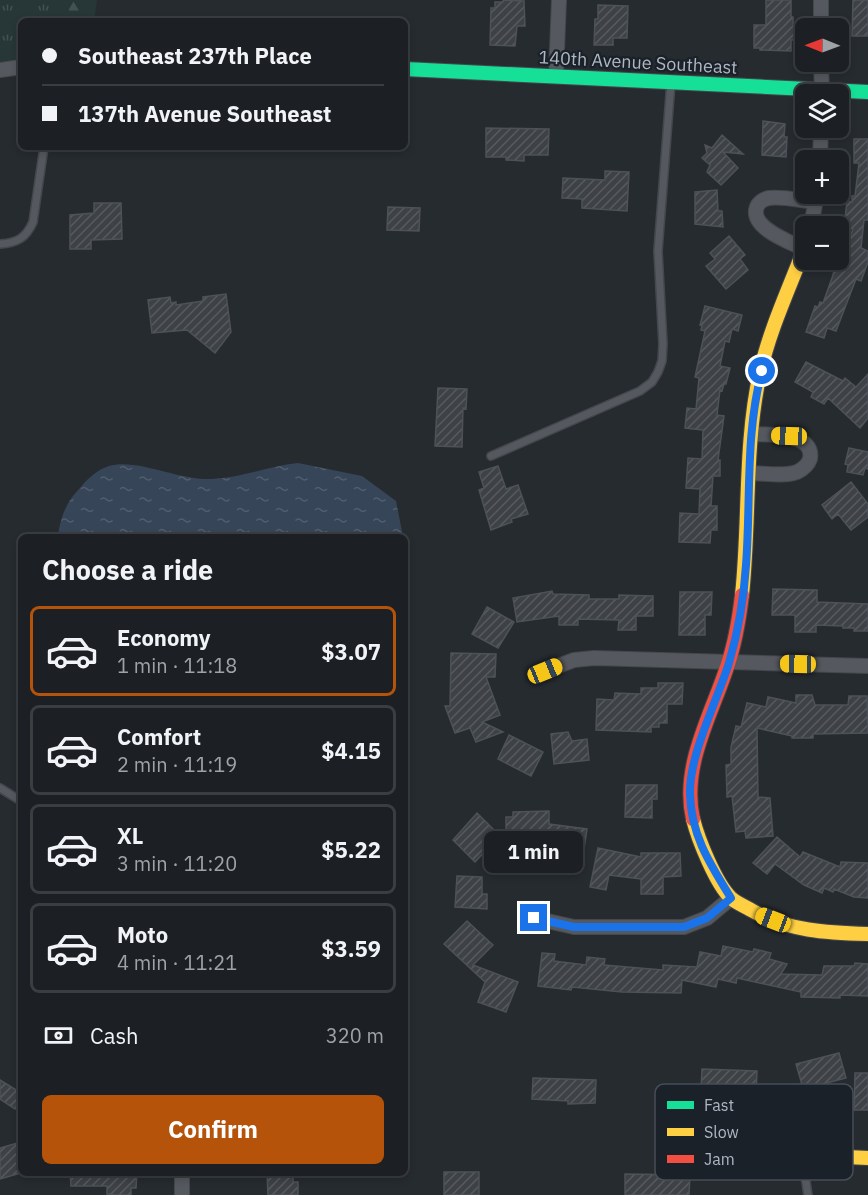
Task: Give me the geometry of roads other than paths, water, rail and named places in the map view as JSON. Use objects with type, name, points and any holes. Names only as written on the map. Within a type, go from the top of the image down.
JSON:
[{"type":"street","points":[[556,75],[559,0]]},
{"type":"street","points":[[820,0],[821,18]]},
{"type":"street","points":[[0,70],[18,67]]},
{"type":"street","name":"140th Avenue Southeast","points":[[408,69],[556,75],[795,90]]},
{"type":"street","name":"140th Avenue Southeast","points":[[849,92],[868,92]]},
{"type":"street","points":[[795,198],[767,198],[759,203],[755,212],[759,223],[772,233],[795,242]]},
{"type":"street","points":[[796,270],[771,337],[757,388],[752,434],[746,567],[739,623],[729,663],[694,760],[690,792],[693,827],[710,863],[731,898],[759,915],[786,926],[817,933],[868,934]]},
{"type":"street","points":[[750,473],[789,474],[799,471],[808,464],[811,455],[808,446],[799,439],[789,436],[752,434]]},
{"type":"street","points":[[545,671],[574,660],[594,658],[868,666]]},
{"type":"street","points":[[534,918],[574,927],[684,927],[707,918],[731,898]]},
{"type":"street","points":[[853,1158],[868,1158]]},
{"type":"street","points":[[182,1176],[182,1195]]},
{"type":"lane","points":[[491,456],[640,391],[652,382],[658,372],[662,361],[663,344],[658,251],[671,82]]},
{"type":"lane","points":[[0,244],[14,243],[23,238],[30,229],[44,150]]},
{"type":"lane","points":[[0,788],[18,799]]},
{"type":"lane","points":[[806,1180],[808,1195]]},
{"type":"water","points":[[298,463],[362,476],[396,501],[402,534],[58,534],[62,517],[75,493],[89,478],[109,466],[132,465],[200,479],[234,476]]}]
